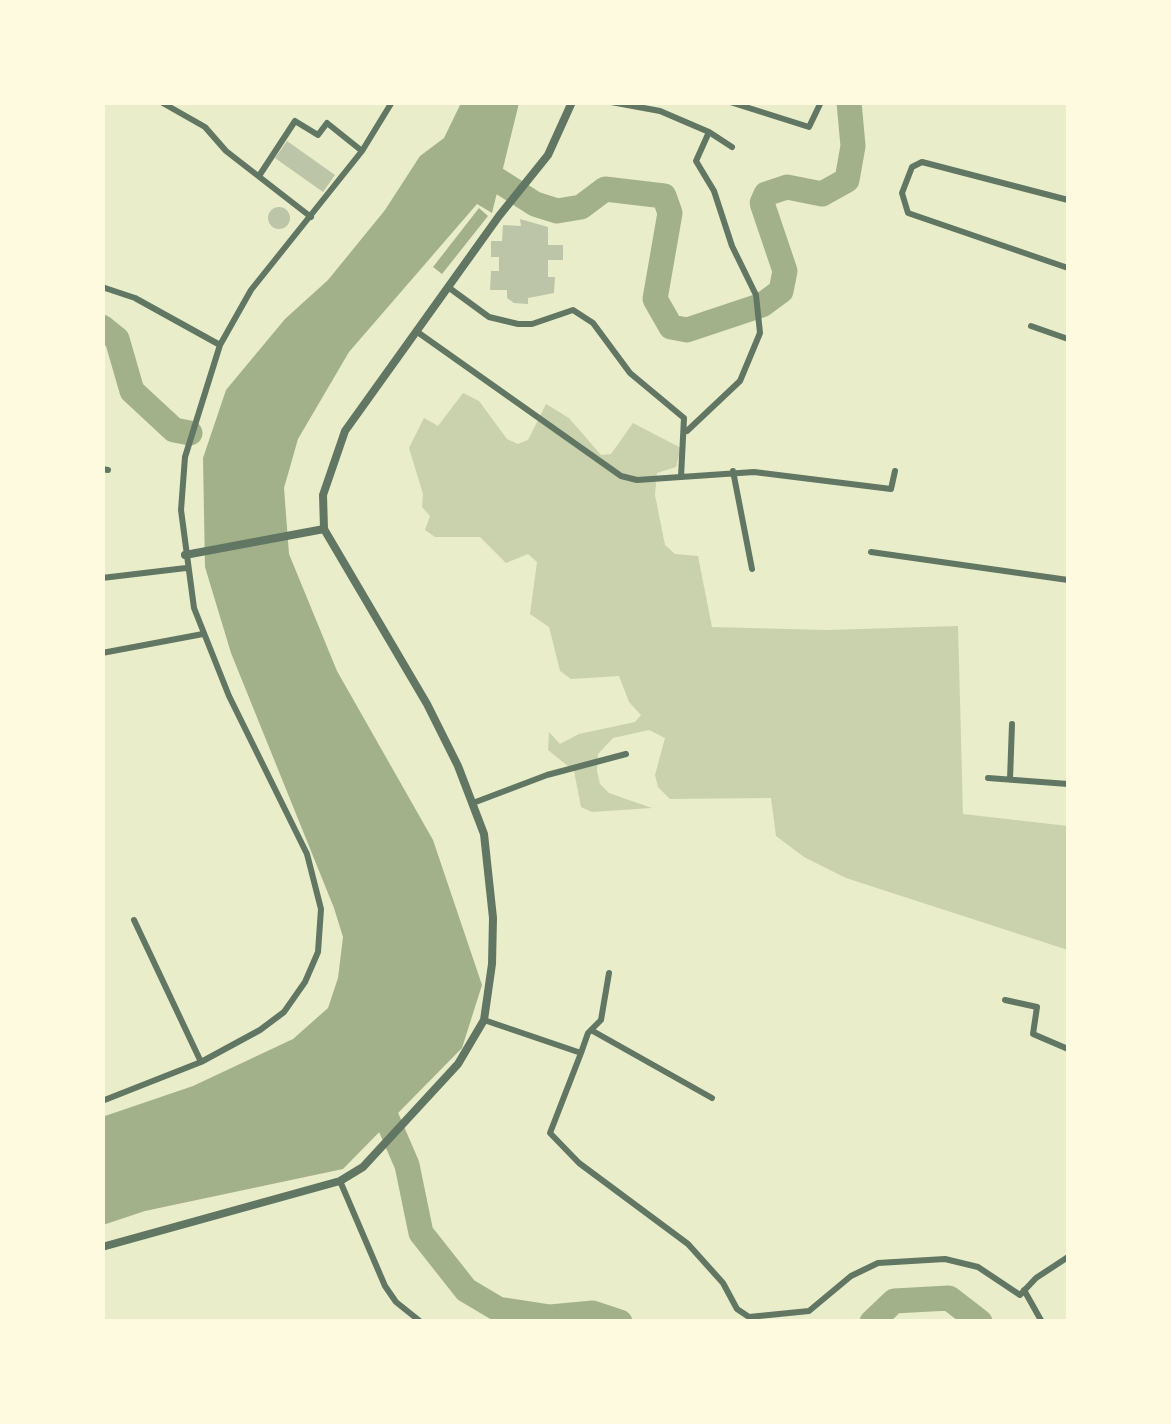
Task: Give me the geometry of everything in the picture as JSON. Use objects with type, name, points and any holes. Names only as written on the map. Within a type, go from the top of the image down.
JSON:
[{"type":"street","points":[[161,102],[205,128],[226,151],[311,218]]},
{"type":"street","points":[[102,1101],[201,1062],[284,1012],[314,966],[322,930],[318,887],[203,634],[186,568],[181,510],[185,457],[220,345],[251,290],[362,151],[392,102]]},
{"type":"street","points":[[102,1246],[340,1182],[363,1166],[458,1064],[484,1020],[492,964],[492,890],[486,846],[473,803],[428,704],[324,529],[323,495],[338,445],[499,216],[536,174],[572,102]]},
{"type":"street","points":[[611,102],[660,111],[710,132],[732,147]]},
{"type":"street","points":[[730,102],[809,127],[821,102]]},
{"type":"street","points":[[259,176],[295,122],[318,135],[327,123],[362,151]]},
{"type":"street","points":[[687,432],[736,388],[760,325],[756,295],[732,246],[714,191],[696,161],[710,132]]},
{"type":"street","points":[[1068,200],[922,162],[912,167],[902,194],[908,213],[1068,268]]},
{"type":"street","points":[[448,286],[490,317],[518,324],[532,324],[566,310],[582,314],[630,373],[678,410],[687,432],[681,477]]},
{"type":"street","points":[[102,287],[135,298],[220,345]]},
{"type":"street","points":[[1030,326],[1068,339]]},
{"type":"street","points":[[416,331],[621,476],[637,480],[733,472],[891,490],[895,471]]},
{"type":"street","points":[[733,472],[752,569]]},
{"type":"street","points":[[185,555],[324,529]]},
{"type":"street","points":[[871,552],[1068,580]]},
{"type":"street","points":[[102,578],[186,568]]},
{"type":"street","points":[[102,653],[203,634]]},
{"type":"street","points":[[1010,779],[1012,724]]},
{"type":"street","points":[[473,803],[626,754]]},
{"type":"street","points":[[988,778],[1068,782]]},
{"type":"street","points":[[134,920],[201,1062]]},
{"type":"street","points":[[609,973],[601,1020],[591,1030],[550,1132],[578,1163],[688,1244],[723,1283],[736,1309],[762,1320],[809,1311],[851,1276],[899,1260],[945,1259],[978,1267],[1020,1295],[1068,1257]]},
{"type":"street","points":[[1004,1000],[1038,1008],[1033,1034],[1068,1048]]},
{"type":"street","points":[[484,1020],[582,1052]]},
{"type":"street","points":[[591,1030],[712,1098]]},
{"type":"street","points":[[340,1182],[385,1286],[396,1302],[421,1322]]},
{"type":"street","points":[[1023,1289],[1042,1322]]},
{"type":"shaded area","points":[[461,103],[519,103],[492,213],[477,204],[349,352],[298,439],[284,488],[289,554],[337,671],[433,840],[482,985],[462,1048],[343,1169],[145,1211],[103,1225],[102,1117],[193,1086],[293,1039],[328,1008],[338,978],[343,937],[334,908],[231,653],[205,567],[203,458],[226,390],[285,319],[328,280],[385,210],[420,156],[444,138]]},
{"type":"shaded area","points":[[479,208],[488,216],[442,274],[433,267]]},
{"type":"shaded area","points":[[463,393],[479,401],[507,439],[518,444],[528,440],[546,404],[569,418],[601,455],[611,454],[633,423],[681,448],[676,467],[657,473],[655,495],[665,545],[675,554],[698,556],[712,627],[827,630],[958,626],[963,814],[1068,826],[1068,950],[846,878],[804,857],[776,836],[771,798],[670,799],[658,787],[655,775],[665,738],[649,730],[613,738],[598,754],[597,771],[600,784],[609,793],[652,808],[592,812],[581,807],[574,771],[548,750],[549,732],[560,744],[579,734],[635,722],[641,715],[629,702],[619,676],[571,679],[560,671],[549,627],[530,614],[537,562],[528,554],[506,563],[480,537],[435,537],[425,530],[430,516],[422,507],[423,494],[409,448],[424,418],[438,426]]},
{"type":"building","points":[[287,141],[335,175],[323,192],[275,158]]},
{"type":"building","points":[[279,207],[287,210],[287,226],[279,229],[271,226],[268,218],[271,210]]},
{"type":"building","points":[[520,219],[548,227],[548,245],[563,245],[563,260],[548,260],[548,277],[555,277],[554,293],[528,298],[528,304],[514,303],[507,298],[507,290],[490,290],[491,271],[499,271],[499,257],[491,257],[491,241],[502,241],[503,225],[521,226]]},
{"type":"waterway","points":[[474,165],[535,204],[557,211],[581,207],[605,189],[664,196],[670,213],[655,299],[671,327],[687,330],[762,305],[781,291],[785,271],[762,203],[766,194],[787,187],[822,194],[847,180],[853,146],[849,102]]},
{"type":"waterway","points":[[102,327],[117,339],[132,391],[174,430],[190,433]]},
{"type":"waterway","points":[[375,1091],[407,1165],[421,1233],[466,1290],[498,1309],[550,1317],[593,1313],[620,1322]]},
{"type":"waterway","points":[[872,1322],[894,1301],[949,1298],[980,1322]]}]
